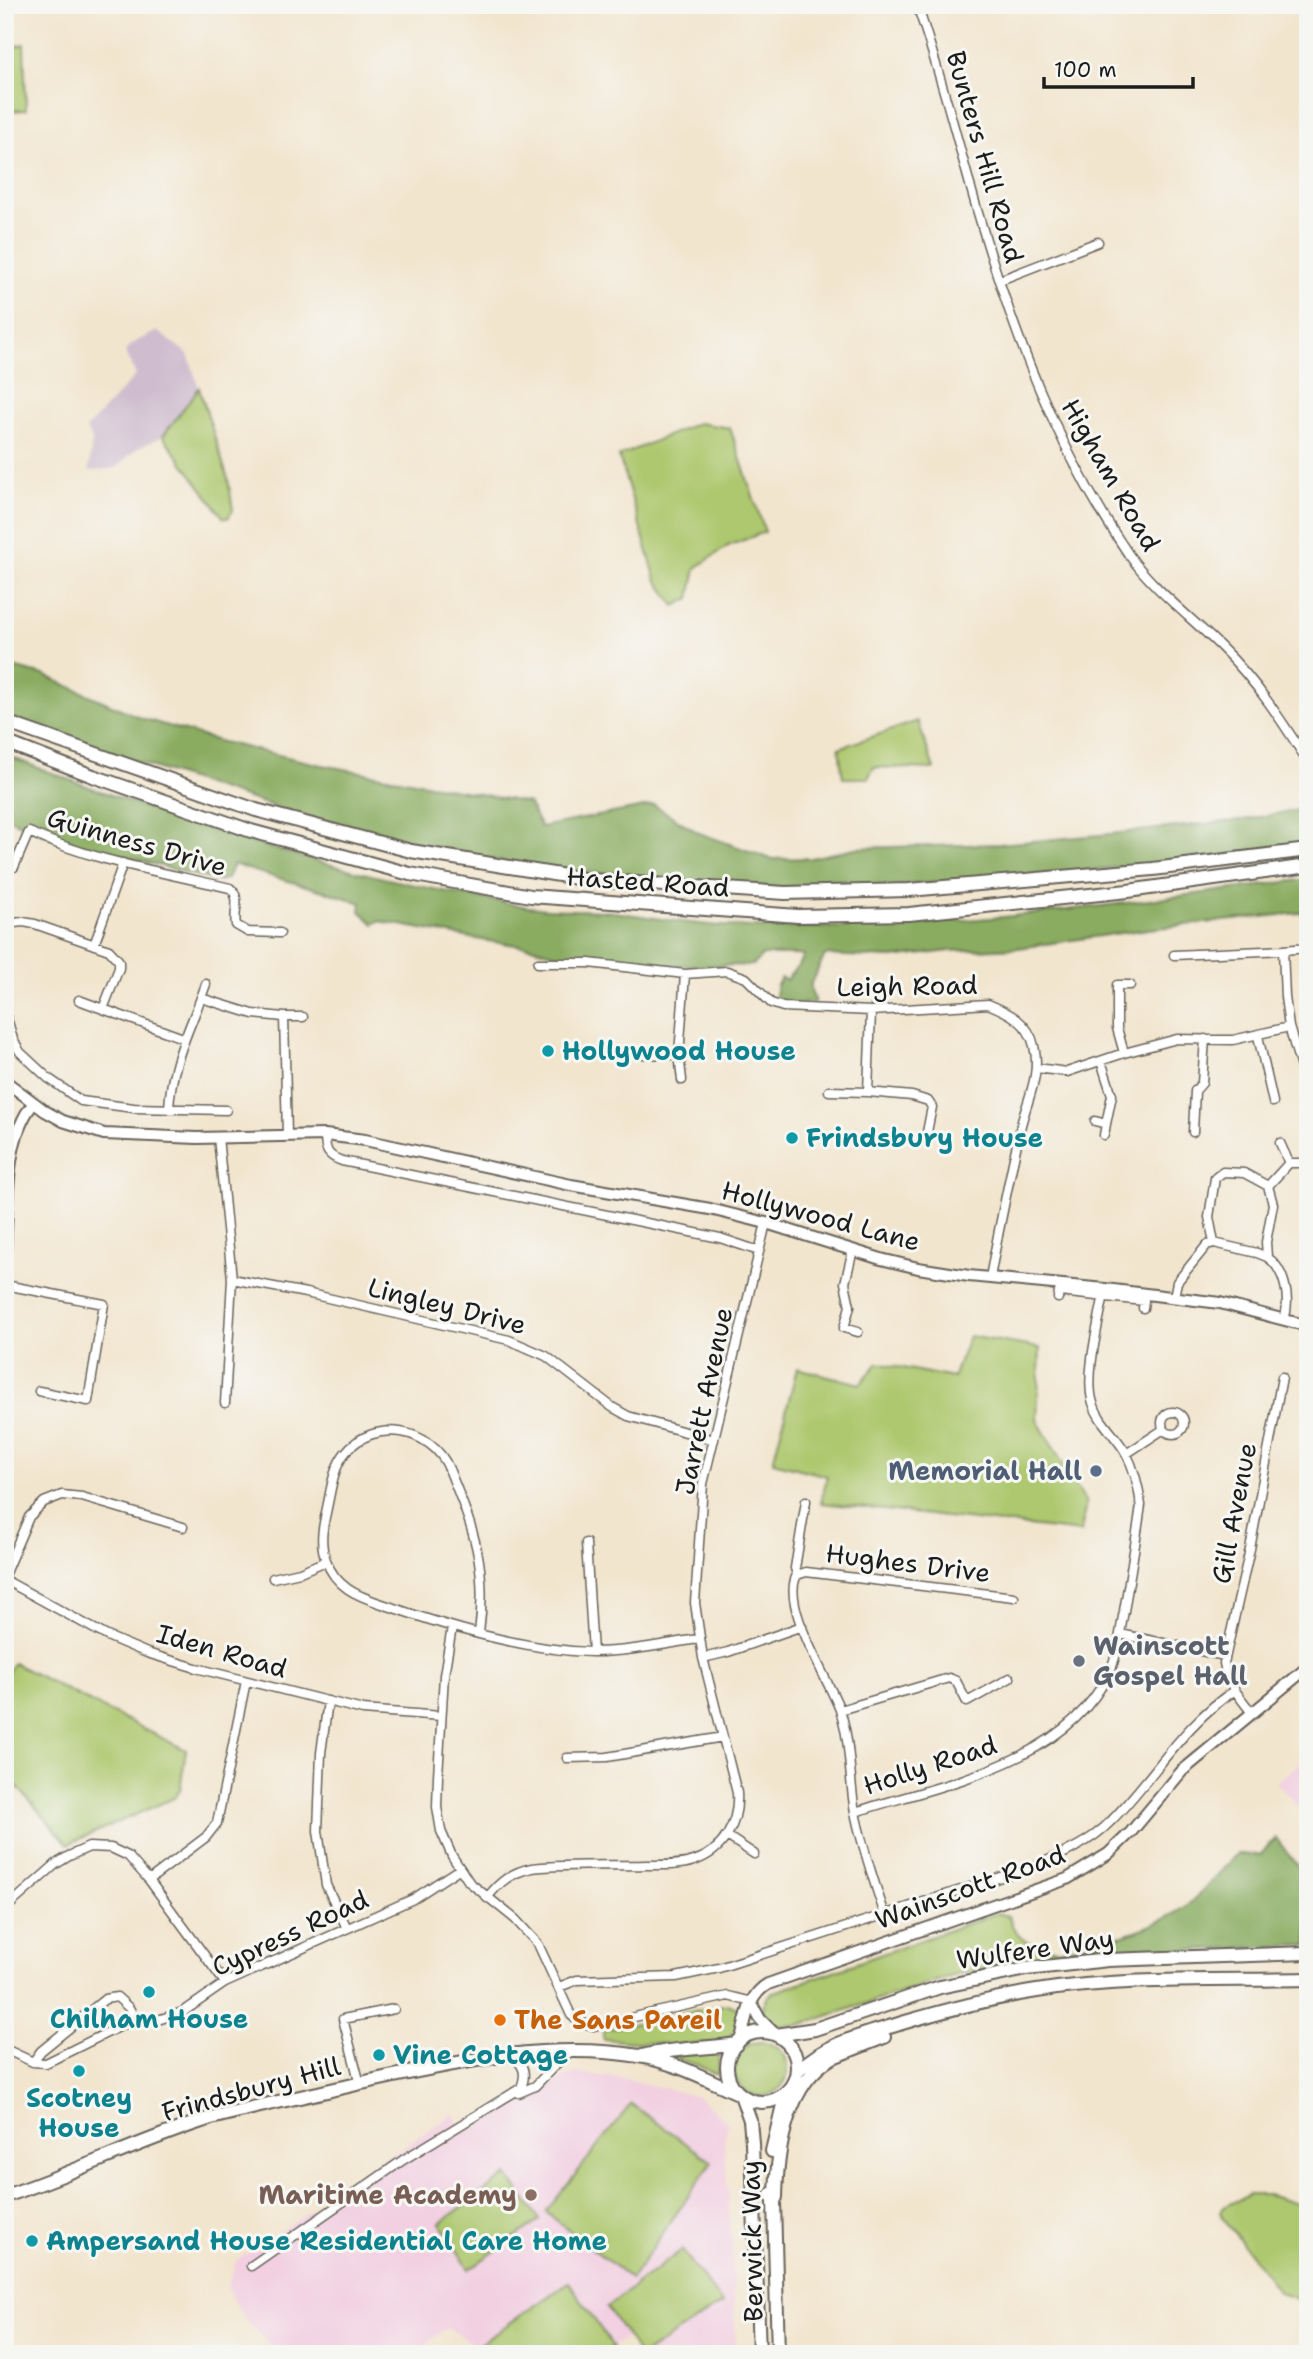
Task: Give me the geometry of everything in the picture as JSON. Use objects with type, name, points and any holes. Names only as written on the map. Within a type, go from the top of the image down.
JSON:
[{"type":"main road","name":"Hasted Road","points":[[5,722],[269,814],[411,851],[590,880],[785,893],[909,890],[1153,869],[1308,850]]},
{"type":"main road","name":"Hasted Road","points":[[5,742],[251,831],[411,874],[531,896],[798,916],[909,914],[1128,891],[1308,866]]},
{"type":"main road","name":"Hollywood Lane","points":[[5,1081],[33,1104],[63,1121],[104,1134],[149,1137],[325,1135],[379,1143],[520,1175],[710,1209],[918,1268],[1104,1293],[1220,1303],[1308,1326]]},
{"type":"main road","points":[[5,1253],[12,1156],[24,1114],[33,1104]]},
{"type":"main road","name":"Wainscott Road","points":[[739,2041],[747,2010],[762,1987],[775,1980],[1067,1880],[1108,1854],[1131,1832],[1182,1772],[1308,1667]]},
{"type":"main road","name":"Wulfere Way","points":[[776,2035],[815,2029],[940,1987],[1026,1969],[1108,1960],[1308,1953]]},
{"type":"main road","name":"Wulfere Way","points":[[797,2071],[832,2045],[940,2012],[1039,1990],[1150,1982],[1308,1979]]},
{"type":"main road","points":[[752,2003],[760,2019],[794,2051],[797,2071],[791,2088],[782,2096],[767,2102],[755,2102],[740,2094],[731,2082],[727,2070],[729,2057],[739,2041],[757,2033],[776,2035]]},
{"type":"main road","points":[[774,2201],[783,2138],[796,2100],[814,2072],[841,2053],[940,2012]]},
{"type":"main road","name":"Frindsbury Hill","points":[[642,2056],[673,2049],[704,2049],[739,2041]]},
{"type":"main road","name":"Frindsbury Hill","points":[[5,2196],[83,2169],[200,2122],[458,2061],[507,2054],[568,2051],[642,2056],[699,2074],[740,2094]]},
{"type":"main road","name":"Berwick Way","points":[[778,2354],[774,2201],[770,2183],[774,2136],[791,2088]]},
{"type":"main road","name":"Berwick Way","points":[[740,2094],[750,2120],[752,2143],[759,2354]]},
{"type":"street","name":"Bunters Hill Road","points":[[917,5],[1000,281]]},
{"type":"street","points":[[1000,281],[1098,242]]},
{"type":"street","name":"Higham Road","points":[[1000,281],[1030,367],[1056,427],[1129,554],[1147,576],[1253,681],[1308,762]]},
{"type":"street","name":"Guinness Drive","points":[[14,867],[29,832],[123,863],[230,888],[236,893],[236,925],[248,932],[279,933]]},
{"type":"street","points":[[94,945],[123,863]]},
{"type":"street","points":[[5,924],[35,924],[109,950],[119,961],[119,968],[103,1009]]},
{"type":"street","points":[[1174,955],[1308,948]]},
{"type":"street","points":[[1283,950],[1289,1027],[1308,1091]]},
{"type":"street","name":"Leigh Road","points":[[537,963],[589,964],[685,974],[727,971],[746,978],[771,1003],[783,1007],[871,1011],[988,1004],[1019,1020],[1030,1033],[1037,1068],[1022,1121],[990,1279]]},
{"type":"street","points":[[682,1080],[679,1055],[685,974]]},
{"type":"street","points":[[169,1109],[173,1070],[183,1038],[206,984]]},
{"type":"street","points":[[1124,1053],[1117,1028],[1112,985],[1130,985]]},
{"type":"street","points":[[201,998],[253,1014],[303,1017]]},
{"type":"street","points":[[79,1000],[183,1038]]},
{"type":"street","points":[[5,1011],[20,1052],[48,1078],[81,1101],[116,1107],[226,1110]]},
{"type":"street","points":[[868,1092],[871,1011]]},
{"type":"street","points":[[284,1017],[287,1135]]},
{"type":"street","points":[[1037,1068],[1067,1072],[1177,1039],[1233,1040],[1289,1027]]},
{"type":"street","points":[[1258,1036],[1273,1101]]},
{"type":"street","points":[[1193,1132],[1195,1091],[1202,1083],[1205,1039]]},
{"type":"street","points":[[643,1054],[679,1055]]},
{"type":"street","points":[[1101,1061],[1112,1095],[1104,1135]]},
{"type":"street","points":[[829,1091],[912,1096],[929,1101],[932,1107],[927,1132]]},
{"type":"street","points":[[1095,1121],[1106,1124]]},
{"type":"street","name":"Hollywood Lane","points":[[325,1135],[326,1149],[331,1157],[342,1161],[720,1238],[760,1251]]},
{"type":"street","points":[[218,1137],[232,1279],[225,1403]]},
{"type":"street","points":[[1280,1143],[1289,1163]]},
{"type":"street","points":[[1268,1186],[1289,1163],[1308,1163]]},
{"type":"street","points":[[1214,1243],[1209,1217],[1215,1178],[1223,1172],[1234,1171],[1253,1176],[1268,1186],[1273,1204],[1266,1242],[1267,1257]]},
{"type":"street","name":"Jarrett Avenue","points":[[727,1836],[735,1820],[738,1802],[736,1784],[698,1639],[695,1603],[698,1549],[703,1485],[766,1223]]},
{"type":"street","points":[[1174,1297],[1177,1282],[1206,1245],[1214,1243],[1256,1252],[1275,1262],[1287,1298],[1284,1320]]},
{"type":"street","points":[[853,1250],[845,1283],[849,1308],[845,1328],[858,1332]]},
{"type":"street","name":"Lingley Drive","points":[[232,1279],[294,1290],[509,1340],[546,1356],[625,1414],[714,1440]]},
{"type":"street","points":[[5,1285],[104,1304],[88,1401],[39,1391]]},
{"type":"street","points":[[1058,1298],[1059,1292],[1104,1293],[1144,1301],[1143,1308]]},
{"type":"street","name":"Holly Road","points":[[855,1812],[976,1776],[1025,1754],[1060,1732],[1091,1704],[1110,1671],[1141,1506],[1139,1491],[1126,1454],[1100,1420],[1092,1401],[1091,1371],[1104,1293]]},
{"type":"street","name":"Gill Avenue","points":[[1252,1713],[1234,1691],[1226,1674],[1225,1656],[1250,1549],[1282,1377]]},
{"type":"street","points":[[1126,1454],[1164,1429]]},
{"type":"street","points":[[479,1633],[483,1594],[478,1548],[446,1463],[430,1444],[415,1435],[399,1431],[374,1433],[358,1441],[336,1469],[322,1535],[326,1561],[333,1575],[355,1593],[452,1627],[479,1633],[557,1649],[593,1652],[624,1650],[698,1639]]},
{"type":"street","points":[[5,1573],[29,1517],[44,1502],[62,1495],[82,1497],[183,1527]]},
{"type":"street","points":[[806,1501],[794,1568],[797,1575],[794,1582],[796,1608],[812,1653],[840,1710],[860,1837],[885,1915]]},
{"type":"street","points":[[586,1544],[593,1652]]},
{"type":"street","points":[[273,1578],[300,1572],[326,1561]]},
{"type":"street","name":"Hughes Drive","points":[[797,1575],[806,1572],[1013,1597]]},
{"type":"street","name":"Iden Road","points":[[5,1580],[107,1636],[147,1653],[363,1710],[441,1716]]},
{"type":"street","points":[[703,1658],[802,1626]]},
{"type":"street","points":[[452,1627],[444,1669],[437,1791],[438,1814],[446,1844],[470,1883],[509,1914],[534,1939],[544,1954],[570,2013],[579,2022],[594,2026],[728,1996],[752,2003]]},
{"type":"street","points":[[1119,1634],[1225,1656]]},
{"type":"street","points":[[840,1710],[949,1678],[956,1681],[967,1702],[1010,1678]]},
{"type":"street","points":[[149,1880],[206,1837],[217,1823],[246,1681]]},
{"type":"street","points":[[559,1987],[578,1980],[676,1977],[719,1968],[1031,1867],[1060,1855],[1110,1823],[1203,1714],[1234,1691]]},
{"type":"street","points":[[328,1701],[321,1753],[318,1831],[326,1885],[347,1928]]},
{"type":"street","points":[[567,1758],[607,1756],[723,1737]]},
{"type":"street","points":[[487,1898],[502,1881],[518,1871],[541,1867],[685,1863],[710,1853],[727,1836],[754,1854]]},
{"type":"street","points":[[5,1909],[56,1864],[89,1847],[111,1848],[128,1856],[149,1880],[225,1983]]},
{"type":"street","name":"Cypress Road","points":[[33,2062],[46,2063],[135,2019],[148,2023],[183,2012],[225,1983],[413,1899],[459,1869]]},
{"type":"street","points":[[5,2049],[33,2062],[41,2051],[105,1999],[117,1997],[129,2008],[135,2019]]},
{"type":"street","points":[[360,2084],[343,2019],[394,2009]]},
{"type":"street","points":[[504,2099],[535,2086],[568,2051]]},
{"type":"street","points":[[251,2266],[445,2132],[521,2088],[524,2068],[519,2060],[507,2054]]},
{"type":"shaded area","points":[[157,331],[188,354],[199,388],[163,436],[138,448],[116,468],[89,471],[92,440],[86,429],[136,375],[125,352],[133,343]]},
{"type":"shaded area","points":[[1308,1757],[1308,1818],[1276,1782]]},
{"type":"shaded area","name":"Maritime Academy","points":[[576,2073],[622,2078],[698,2097],[729,2124],[724,2139],[736,2354],[639,2354],[627,2337],[603,2354],[478,2354],[470,2342],[448,2328],[425,2344],[429,2354],[278,2354],[244,2318],[227,2288],[236,2261],[453,2114],[464,2133]]},
{"type":"green space","points":[[24,44],[26,110],[5,111],[5,48]]},
{"type":"green space","points":[[199,388],[228,479],[233,510],[228,518],[223,517],[163,436]]},
{"type":"green space","points":[[698,423],[730,428],[765,532],[728,546],[696,568],[690,598],[675,606],[656,579],[619,456]]},
{"type":"green space","points":[[5,665],[44,675],[141,718],[222,742],[317,764],[528,803],[541,827],[654,805],[699,833],[771,859],[811,858],[855,848],[999,844],[1100,835],[1243,820],[1308,808],[1308,846],[1095,870],[892,886],[771,887],[662,881],[508,863],[318,821],[5,716]]},
{"type":"green space","points":[[918,721],[934,769],[874,767],[868,778],[843,778],[839,748]]},
{"type":"green space","points":[[5,755],[174,817],[289,853],[406,883],[537,908],[604,911],[723,926],[870,926],[1016,916],[1308,879],[1308,912],[1148,929],[1018,948],[950,951],[892,958],[825,955],[811,983],[815,1002],[790,1003],[776,999],[776,987],[781,978],[786,980],[800,964],[804,955],[763,955],[753,965],[703,966],[635,964],[560,955],[531,947],[379,921],[374,924],[360,911],[361,903],[233,864],[227,879],[217,881],[48,836],[5,817]]},
{"type":"green space","points":[[969,1336],[1040,1348],[1037,1420],[1086,1503],[1081,1532],[821,1503],[827,1476],[773,1462],[797,1368],[860,1384],[878,1363],[953,1378]]},
{"type":"green space","points":[[13,1663],[186,1750],[180,1790],[174,1798],[68,1844],[5,1773],[5,1677]]},
{"type":"green space","points":[[1276,1838],[1308,1880],[1308,1945],[1061,1955],[1059,1950],[1126,1934],[1173,1915],[1194,1899],[1237,1854],[1260,1855]]},
{"type":"green space","points":[[997,1913],[1008,1916],[1017,1933],[1026,1942],[1059,1950],[1061,1955],[962,1973],[799,2025],[776,2025],[764,2016],[764,2003],[772,1993]]},
{"type":"green space","points":[[728,2004],[737,2008],[740,2021],[731,2035],[715,2042],[666,2044],[603,2039],[603,2030]]},
{"type":"green space","points":[[761,2042],[780,2050],[788,2069],[780,2088],[761,2096],[742,2088],[734,2069],[742,2050]]},
{"type":"green space","points":[[720,2052],[717,2075],[697,2065],[667,2056]]},
{"type":"green space","points":[[631,2104],[712,2162],[631,2279],[546,2212]]},
{"type":"green space","points":[[507,2175],[540,2220],[469,2269],[440,2223]]},
{"type":"green space","points":[[1249,2195],[1267,2195],[1308,2207],[1308,2299],[1297,2299],[1280,2293],[1222,2217],[1220,2212],[1223,2207]]},
{"type":"green space","points":[[682,2250],[722,2303],[644,2354],[639,2354],[607,2307]]},
{"type":"green space","points":[[569,2282],[613,2347],[603,2354],[478,2354],[474,2348]]},
{"type":"place","name":"Hollywood House","points":[[548,1051]]},
{"type":"place","name":"Frindsbury House","points":[[792,1138]]},
{"type":"place","name":"Memorial Hall","points":[[1096,1471]]},
{"type":"place","name":"Wainscott Gospel Hall","points":[[1079,1661]]},
{"type":"place","name":"Chilham House","points":[[149,1992]]},
{"type":"place","name":"The Sans Pareil","points":[[500,2020]]},
{"type":"place","name":"Vine Cottage","points":[[379,2055]]},
{"type":"place","name":"Scotney House","points":[[79,2071]]},
{"type":"place","name":"Maritime Academy","points":[[531,2195]]},
{"type":"place","name":"Ampersand House Residential Care Home","points":[[32,2241]]}]
